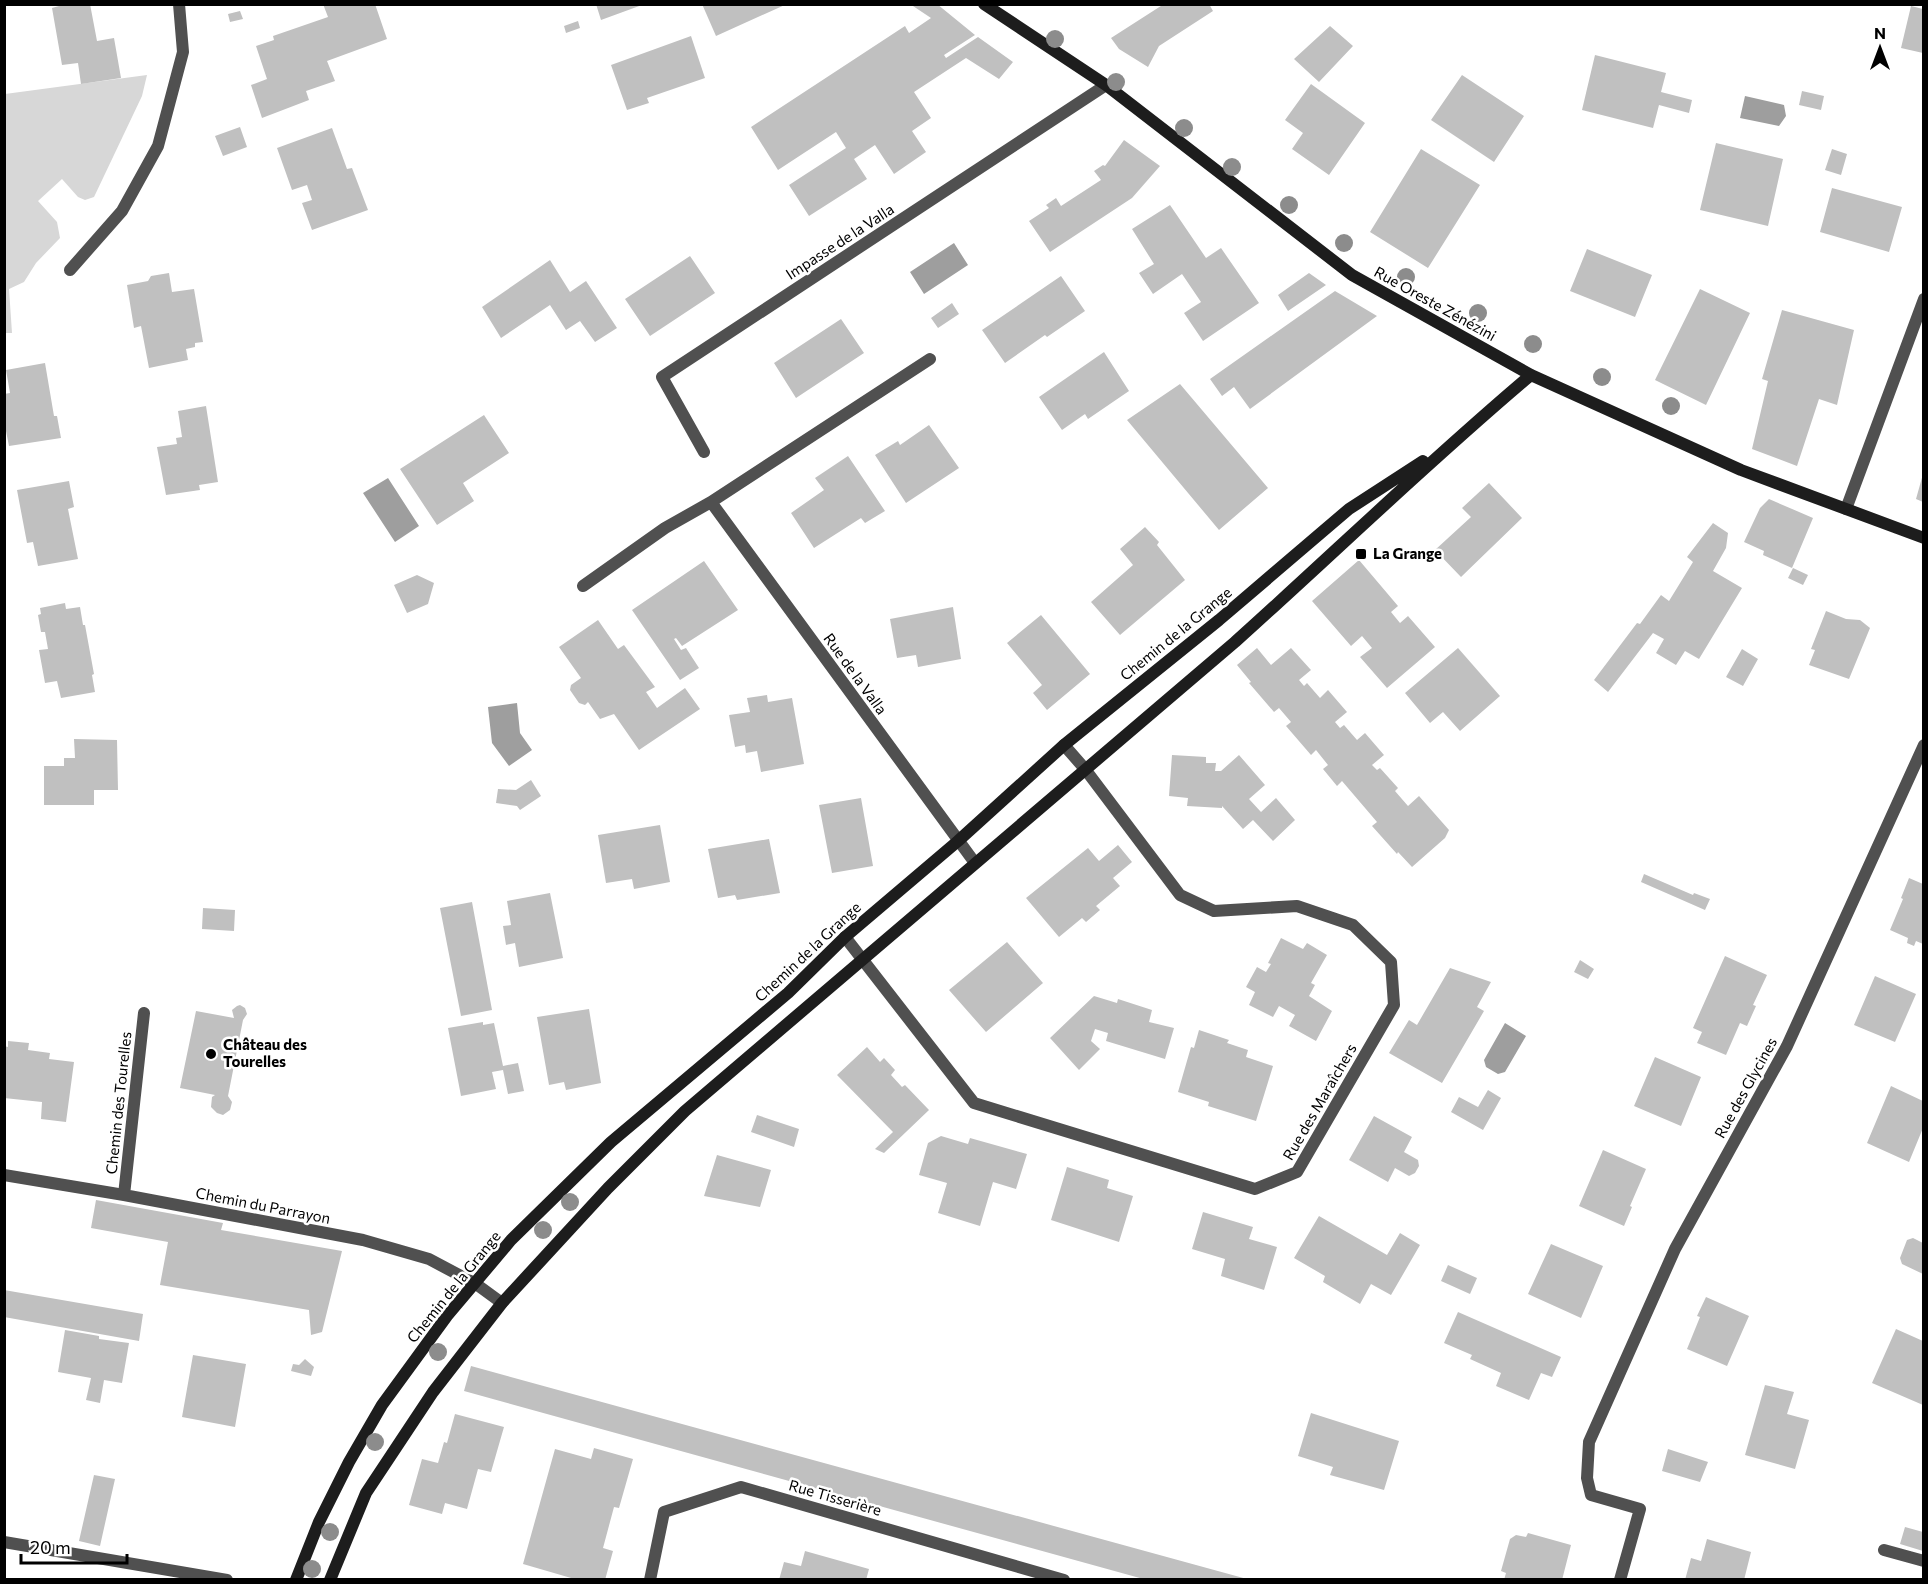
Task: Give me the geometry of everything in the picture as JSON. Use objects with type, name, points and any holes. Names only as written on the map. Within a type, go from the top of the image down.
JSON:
[{"type":"street","points":[[70,270],[122,211],[158,146],[183,52],[178,4]]},
{"type":"street","name":"Rue Oreste Zénézini","points":[[984,4],[1106,85],[1352,275],[1531,375],[1741,470],[1923,538]]},
{"type":"street","name":"Impasse de la Valla","points":[[704,452],[662,377],[1106,85]]},
{"type":"street","points":[[1846,509],[1923,299]]},
{"type":"street","points":[[583,586],[665,528],[711,502],[930,359]]},
{"type":"street","name":"Chemin de la Grange","points":[[330,1580],[366,1493],[433,1392],[502,1303],[608,1188],[686,1111],[1253,626],[1449,445],[1531,375]]},
{"type":"street","name":"Chemin de la Grange","points":[[296,1580],[324,1512],[349,1462],[382,1405],[447,1316],[511,1240],[611,1142],[788,993],[845,937],[958,841],[1064,745],[1219,620],[1349,509],[1449,445]]},
{"type":"street","name":"Rue de la Valla","points":[[711,502],[975,863]]},
{"type":"street","name":"Rue des Maraîchers","points":[[845,937],[974,1103],[1255,1189],[1298,1172],[1394,1005],[1391,962],[1353,925],[1298,906],[1214,911],[1180,895],[1064,745]]},
{"type":"street","name":"Rue des Glycines","points":[[1620,1580],[1641,1509],[1591,1495],[1587,1478],[1589,1442],[1675,1249],[1787,1046],[1923,745]]},
{"type":"street","name":"Chemin des Tourelles","points":[[124,1195],[144,1013]]},
{"type":"street","name":"Chemin du Parrayon","points":[[4,1175],[363,1240],[429,1259],[476,1284],[502,1303]]},
{"type":"street","name":"Rue Tisserière","points":[[650,1580],[664,1512],[741,1487],[1064,1580]]},
{"type":"street","points":[[4,1542],[227,1580]]},
{"type":"street","points":[[1884,1550],[1923,1561]]},
{"type":"shaded area","points":[[147,75],[142,96],[94,197],[85,200],[78,197],[62,179],[38,201],[57,222],[60,238],[36,263],[24,282],[9,289],[12,333],[5,333],[5,94]]},
{"type":"shaded area","points":[[1745,96],[1784,105],[1786,116],[1779,126],[1740,118]]},
{"type":"shaded area","points":[[954,243],[968,265],[924,294],[910,272]]},
{"type":"shaded area","points":[[388,478],[419,526],[395,542],[363,493]]},
{"type":"shaded area","points":[[517,703],[520,733],[532,750],[509,766],[492,743],[488,707]]},
{"type":"shaded area","points":[[1505,1023],[1526,1036],[1505,1072],[1498,1074],[1486,1067],[1484,1060]]},
{"type":"building","points":[[59,4],[90,4],[97,41],[114,38],[121,78],[81,84],[78,63],[62,65],[52,8]]},
{"type":"building","points":[[323,4],[375,4],[387,39],[327,61],[335,81],[306,91],[309,100],[262,118],[251,85],[267,79],[256,46],[274,40],[273,36],[328,17]]},
{"type":"building","points":[[596,4],[642,4],[642,5],[601,20]]},
{"type":"building","points":[[702,4],[787,4],[716,36]]},
{"type":"building","points":[[910,4],[937,4],[975,35],[944,55],[946,58],[978,37],[1013,62],[999,79],[966,58],[914,92],[931,118],[912,131],[926,152],[894,174],[875,145],[854,159],[867,179],[809,216],[789,185],[846,148],[836,132],[778,170],[751,127],[905,26],[909,33],[931,18]]},
{"type":"building","points":[[1164,4],[1209,4],[1213,11],[1159,46],[1148,67],[1119,49],[1111,38]]},
{"type":"building","points":[[1911,6],[1923,9],[1923,53],[1901,48]]},
{"type":"building","points":[[240,11],[243,19],[230,22],[228,14]]},
{"type":"building","points":[[578,21],[580,28],[566,33],[564,26]]},
{"type":"building","points":[[1330,26],[1353,46],[1319,82],[1294,59]]},
{"type":"building","points":[[691,36],[705,78],[647,98],[649,103],[627,110],[611,65]]},
{"type":"building","points":[[1595,55],[1666,73],[1661,92],[1692,100],[1689,113],[1659,105],[1653,128],[1582,110]]},
{"type":"building","points":[[1462,75],[1524,116],[1494,162],[1431,120]]},
{"type":"building","points":[[1311,84],[1365,123],[1329,175],[1292,149],[1303,133],[1285,120]]},
{"type":"building","points":[[1802,91],[1824,96],[1821,110],[1799,105]]},
{"type":"building","points":[[240,127],[247,147],[223,156],[215,136]]},
{"type":"building","points":[[332,128],[347,169],[352,168],[368,210],[312,230],[302,203],[312,200],[307,185],[292,190],[277,148]]},
{"type":"building","points":[[1124,140],[1160,166],[1132,198],[1050,252],[1029,221],[1049,208],[1046,205],[1056,198],[1061,206],[1101,180],[1094,171],[1105,166]]},
{"type":"building","points":[[1716,143],[1783,159],[1768,226],[1700,210]]},
{"type":"building","points":[[1421,149],[1480,185],[1428,268],[1370,232]]},
{"type":"building","points":[[1832,149],[1847,154],[1841,175],[1825,170]]},
{"type":"building","points":[[1832,188],[1902,207],[1889,252],[1820,232]]},
{"type":"building","points":[[1170,205],[1206,258],[1221,248],[1259,303],[1203,341],[1184,313],[1201,302],[1182,274],[1153,294],[1139,273],[1154,264],[1132,229]]},
{"type":"building","points":[[1587,249],[1652,275],[1635,317],[1570,291]]},
{"type":"building","points":[[690,256],[715,293],[650,336],[625,299]]},
{"type":"building","points":[[550,260],[570,292],[586,281],[617,328],[595,342],[580,321],[566,330],[550,305],[501,338],[482,307]]},
{"type":"building","points":[[169,273],[172,292],[194,289],[203,342],[195,343],[195,347],[186,349],[188,360],[149,368],[141,326],[134,328],[127,285],[148,281],[151,276]]},
{"type":"building","points":[[1309,273],[1326,285],[1288,311],[1278,295]]},
{"type":"building","points":[[1061,276],[1085,311],[1005,363],[982,330]]},
{"type":"building","points":[[1700,289],[1750,313],[1706,405],[1655,380]]},
{"type":"building","points":[[1335,291],[1377,316],[1250,409],[1234,387],[1222,396],[1210,379]]},
{"type":"building","points":[[952,303],[959,314],[938,328],[931,318]]},
{"type":"building","points":[[1782,310],[1854,330],[1837,405],[1819,399],[1797,466],[1752,449],[1768,381],[1762,379]]},
{"type":"building","points":[[841,319],[864,353],[796,398],[774,363]]},
{"type":"building","points":[[1104,352],[1129,391],[1088,419],[1085,414],[1062,430],[1039,397]]},
{"type":"building","points":[[45,363],[54,416],[57,416],[61,438],[9,446],[4,421],[4,394],[10,393],[6,370]]},
{"type":"building","points":[[1180,384],[1268,488],[1219,530],[1127,420]]},
{"type":"building","points":[[206,406],[218,482],[199,485],[200,490],[166,495],[157,447],[177,444],[176,438],[182,437],[178,411]]},
{"type":"building","points":[[484,415],[509,453],[463,483],[474,501],[437,525],[400,469]]},
{"type":"building","points":[[929,425],[959,468],[906,503],[875,455],[898,441],[900,445]]},
{"type":"building","points":[[848,456],[885,511],[865,523],[861,518],[814,548],[791,513],[824,490],[815,478]]},
{"type":"building","points":[[1923,474],[1923,502],[1916,499]]},
{"type":"building","points":[[69,481],[74,507],[68,509],[78,559],[38,566],[33,542],[27,543],[17,490]]},
{"type":"building","points":[[1489,483],[1522,518],[1461,577],[1435,550],[1471,517],[1462,508]]},
{"type":"building","points":[[1769,499],[1813,518],[1792,568],[1763,555],[1764,551],[1744,542],[1760,508]]},
{"type":"building","points":[[1713,523],[1728,533],[1726,548],[1713,571],[1742,588],[1699,659],[1685,651],[1676,665],[1656,653],[1664,639],[1653,633],[1608,692],[1594,680],[1661,595],[1669,601],[1693,562],[1687,557]]},
{"type":"building","points":[[1145,527],[1159,542],[1157,545],[1185,580],[1120,635],[1091,602],[1133,565],[1120,549]]},
{"type":"building","points":[[1359,560],[1398,606],[1391,612],[1400,623],[1408,616],[1435,647],[1387,688],[1360,657],[1372,648],[1362,636],[1351,646],[1312,601]]},
{"type":"building","points":[[704,561],[738,610],[682,646],[676,638],[674,639],[681,650],[686,648],[699,668],[680,680],[632,610]]},
{"type":"building","points":[[1793,568],[1808,575],[1803,585],[1788,578]]},
{"type":"building","points":[[417,575],[434,583],[428,604],[407,613],[394,585]]},
{"type":"building","points":[[65,603],[66,609],[80,607],[94,674],[92,675],[95,692],[61,698],[57,681],[45,683],[39,650],[48,649],[45,632],[41,632],[38,615],[41,614],[40,608]]},
{"type":"building","points":[[953,607],[961,659],[918,667],[916,655],[897,658],[890,619]]},
{"type":"building","points":[[1826,611],[1846,619],[1860,620],[1870,628],[1849,679],[1809,665],[1815,650],[1811,649]]},
{"type":"building","points":[[1041,615],[1090,674],[1047,710],[1033,693],[1042,685],[1007,643]]},
{"type":"building","points":[[598,620],[618,649],[624,645],[655,687],[646,692],[657,708],[685,688],[700,709],[639,750],[614,714],[600,719],[588,702],[585,705],[579,703],[570,690],[571,685],[581,678],[559,647]]},
{"type":"building","points":[[1257,648],[1271,665],[1291,648],[1311,670],[1299,680],[1304,686],[1307,683],[1320,698],[1328,690],[1347,712],[1335,722],[1340,728],[1344,725],[1357,740],[1365,733],[1384,755],[1372,765],[1377,770],[1380,768],[1398,788],[1395,791],[1408,806],[1419,796],[1449,830],[1445,838],[1412,867],[1372,826],[1377,822],[1342,781],[1337,786],[1323,769],[1328,765],[1316,750],[1311,755],[1286,726],[1291,722],[1279,708],[1274,712],[1249,683],[1251,682],[1237,665]]},
{"type":"building","points":[[1458,648],[1500,696],[1460,731],[1443,712],[1430,723],[1405,693]]},
{"type":"building","points":[[1742,649],[1758,659],[1743,686],[1726,677]]},
{"type":"building","points":[[767,695],[768,702],[792,698],[804,764],[761,772],[757,751],[746,753],[745,745],[735,747],[729,715],[750,712],[747,698]]},
{"type":"building","points":[[74,739],[117,740],[118,790],[94,790],[94,805],[44,805],[44,766],[64,766],[64,758],[75,758]]},
{"type":"building","points":[[1172,755],[1206,757],[1206,763],[1216,763],[1215,771],[1221,771],[1239,755],[1265,785],[1249,799],[1261,812],[1276,798],[1295,820],[1273,841],[1253,820],[1243,829],[1222,806],[1222,808],[1187,806],[1188,798],[1169,796]]},
{"type":"building","points":[[531,780],[541,796],[520,810],[517,806],[496,803],[498,789],[516,790]]},
{"type":"building","points":[[861,798],[873,866],[832,873],[819,805]]},
{"type":"building","points":[[660,825],[670,882],[634,889],[632,879],[606,883],[598,835]]},
{"type":"building","points":[[769,839],[780,893],[737,900],[735,895],[718,898],[708,849]]},
{"type":"building","points":[[1118,845],[1132,862],[1113,878],[1120,886],[1096,906],[1100,910],[1086,922],[1082,918],[1059,937],[1026,898],[1088,848],[1099,861]]},
{"type":"building","points":[[1644,874],[1693,895],[1694,893],[1710,899],[1705,910],[1641,882]]},
{"type":"building","points":[[1909,878],[1923,884],[1923,944],[1916,941],[1914,946],[1907,943],[1908,938],[1890,930]]},
{"type":"building","points":[[550,893],[563,958],[519,967],[515,943],[506,945],[503,926],[511,925],[507,901]]},
{"type":"building","points":[[472,902],[492,1010],[461,1016],[440,908]]},
{"type":"building","points":[[203,908],[235,910],[234,931],[202,929]]},
{"type":"building","points":[[1281,938],[1303,949],[1307,943],[1327,955],[1311,983],[1315,985],[1309,996],[1332,1011],[1316,1041],[1289,1026],[1295,1015],[1279,1006],[1273,1017],[1249,1005],[1255,992],[1246,987],[1257,967],[1266,972],[1271,964],[1268,963]]},
{"type":"building","points":[[1007,942],[1043,983],[986,1032],[949,990]]},
{"type":"building","points":[[1725,956],[1767,975],[1753,1005],[1756,1006],[1747,1026],[1740,1023],[1726,1055],[1697,1043],[1702,1032],[1693,1028]]},
{"type":"building","points":[[1580,960],[1594,969],[1588,979],[1574,972]]},
{"type":"building","points":[[1450,968],[1491,982],[1477,1007],[1484,1011],[1442,1083],[1389,1053],[1409,1020],[1417,1025]]},
{"type":"building","points":[[1875,976],[1916,994],[1895,1042],[1854,1025]]},
{"type":"building","points":[[1094,996],[1117,1003],[1118,999],[1152,1010],[1149,1022],[1174,1028],[1165,1059],[1106,1041],[1108,1033],[1095,1029],[1091,1041],[1100,1049],[1079,1070],[1050,1038]]},
{"type":"building","name":"Château des Tourelles","points":[[240,1005],[245,1008],[247,1014],[243,1020],[228,1096],[232,1102],[230,1110],[223,1115],[211,1107],[212,1097],[215,1095],[180,1088],[196,1011],[234,1018],[232,1010]]},
{"type":"building","points":[[589,1009],[601,1083],[566,1090],[564,1082],[549,1085],[537,1017]]},
{"type":"building","points":[[483,1022],[483,1025],[494,1023],[503,1066],[518,1063],[524,1091],[508,1094],[503,1070],[492,1072],[496,1089],[461,1096],[448,1028]]},
{"type":"building","points":[[1199,1030],[1229,1040],[1227,1043],[1248,1050],[1246,1057],[1273,1066],[1256,1121],[1208,1106],[1209,1102],[1178,1092],[1191,1047],[1194,1048]]},
{"type":"building","points":[[8,1041],[29,1043],[28,1050],[50,1053],[49,1059],[74,1062],[66,1122],[41,1119],[42,1102],[4,1098],[4,1046],[8,1047]]},
{"type":"building","points":[[867,1047],[880,1062],[884,1058],[895,1070],[891,1075],[902,1087],[905,1085],[929,1110],[884,1153],[875,1149],[893,1132],[837,1075]]},
{"type":"building","points":[[1655,1057],[1701,1077],[1681,1126],[1634,1106]]},
{"type":"building","points":[[1891,1086],[1923,1101],[1923,1128],[1909,1162],[1867,1143]]},
{"type":"building","points":[[1488,1090],[1501,1098],[1483,1130],[1451,1112],[1459,1097],[1478,1107]]},
{"type":"building","points":[[757,1115],[799,1129],[794,1147],[751,1132]]},
{"type":"building","points":[[1374,1116],[1412,1137],[1404,1152],[1418,1160],[1419,1166],[1415,1173],[1409,1176],[1395,1168],[1388,1182],[1349,1160]]},
{"type":"building","points":[[941,1136],[968,1144],[970,1138],[1027,1154],[1016,1189],[993,1182],[980,1226],[938,1213],[947,1183],[919,1175],[928,1143]]},
{"type":"building","points":[[1603,1150],[1646,1169],[1624,1226],[1579,1206]]},
{"type":"building","points":[[717,1155],[771,1170],[760,1207],[704,1196]]},
{"type":"building","points":[[1067,1167],[1109,1180],[1107,1188],[1133,1196],[1119,1242],[1051,1220]]},
{"type":"building","points":[[96,1200],[223,1223],[221,1230],[342,1251],[322,1332],[311,1335],[309,1310],[160,1285],[168,1242],[91,1228]]},
{"type":"building","points":[[1203,1212],[1253,1227],[1249,1239],[1277,1247],[1264,1290],[1221,1276],[1225,1259],[1192,1249]]},
{"type":"building","points":[[1319,1216],[1387,1255],[1400,1233],[1420,1245],[1391,1295],[1371,1284],[1360,1304],[1323,1282],[1325,1276],[1294,1258]]},
{"type":"building","points":[[1913,1238],[1923,1243],[1923,1274],[1902,1264],[1900,1258],[1907,1240]]},
{"type":"building","points":[[1551,1244],[1603,1266],[1581,1318],[1528,1294]]},
{"type":"building","points":[[1448,1265],[1477,1278],[1470,1294],[1441,1281]]},
{"type":"building","points":[[4,1290],[143,1314],[139,1341],[4,1317]]},
{"type":"building","points":[[1706,1297],[1749,1316],[1727,1366],[1687,1349],[1700,1317],[1697,1316]]},
{"type":"building","points":[[1458,1312],[1561,1357],[1552,1377],[1541,1373],[1529,1400],[1496,1386],[1501,1373],[1470,1359],[1472,1355],[1444,1343]]},
{"type":"building","points":[[1896,1329],[1923,1341],[1923,1405],[1872,1383]]},
{"type":"building","points":[[65,1330],[99,1336],[99,1339],[129,1343],[122,1383],[104,1380],[100,1403],[86,1400],[91,1378],[58,1372]]},
{"type":"building","points":[[193,1355],[246,1364],[235,1427],[182,1417]]},
{"type":"building","points":[[305,1359],[314,1367],[311,1376],[291,1371],[293,1364],[299,1365]]},
{"type":"building","points":[[471,1366],[1247,1580],[1147,1580],[464,1391]]},
{"type":"building","points":[[1765,1385],[1794,1392],[1787,1414],[1809,1420],[1795,1469],[1745,1455]]},
{"type":"building","points":[[1311,1413],[1399,1441],[1384,1490],[1330,1475],[1333,1467],[1298,1456]]},
{"type":"building","points":[[455,1414],[504,1427],[491,1472],[478,1469],[467,1509],[445,1503],[442,1514],[409,1505],[422,1459],[438,1463],[444,1442],[447,1443]]},
{"type":"building","points":[[594,1448],[633,1459],[619,1508],[614,1507],[603,1548],[613,1551],[605,1580],[578,1580],[523,1564],[555,1449],[591,1459]]},
{"type":"building","points":[[1668,1449],[1708,1462],[1700,1482],[1662,1471]]},
{"type":"building","points":[[94,1475],[115,1479],[100,1546],[79,1541]]},
{"type":"building","points":[[1905,1527],[1923,1532],[1923,1551],[1900,1544]]},
{"type":"building","points":[[1528,1533],[1571,1545],[1562,1580],[1504,1580],[1506,1573],[1501,1571],[1510,1539],[1516,1535],[1526,1537]]},
{"type":"building","points":[[1707,1539],[1751,1552],[1744,1580],[1685,1580],[1691,1558],[1701,1561]]},
{"type":"building","points":[[805,1551],[869,1569],[866,1580],[779,1580],[784,1562],[801,1566]]},
{"type":"place","name":"La Grange","points":[[1361,554]]},
{"type":"place","name":"Château des Tourelles","points":[[211,1054]]}]
